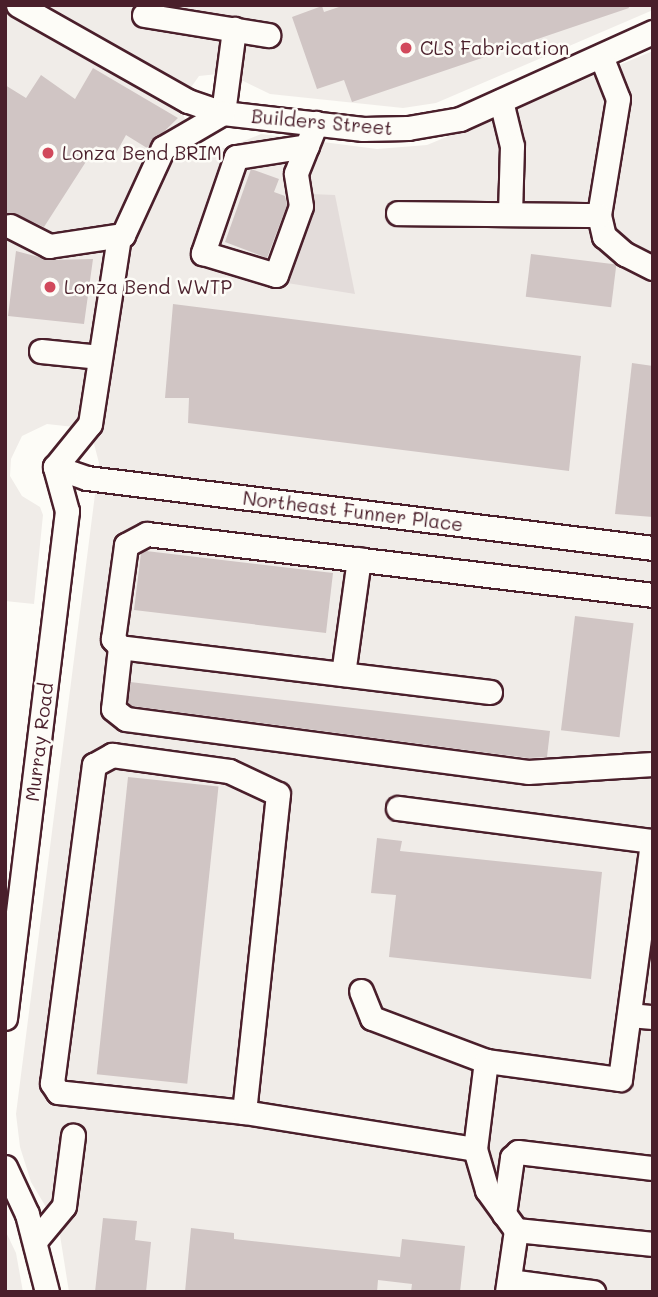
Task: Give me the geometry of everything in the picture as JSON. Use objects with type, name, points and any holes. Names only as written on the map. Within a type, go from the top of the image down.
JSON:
[{"type":"street","name":"Builders Street","points":[[18,5],[188,101],[223,113],[316,123],[408,128],[460,119],[653,32]]},
{"type":"street","points":[[144,15],[268,35]]},
{"type":"street","points":[[55,467],[90,424],[119,236],[163,148],[223,113],[234,29]]},
{"type":"street","points":[[601,56],[618,99],[599,215],[604,236],[625,254],[653,268]]},
{"type":"street","points":[[501,101],[512,146],[510,214]]},
{"type":"street","points":[[307,146],[236,157],[203,253],[276,275],[301,206],[296,173],[307,146],[316,123]]},
{"type":"street","points":[[398,213],[599,215]]},
{"type":"street","points":[[10,226],[48,246],[119,236]]},
{"type":"street","points":[[41,351],[100,357]]},
{"type":"street","name":"Northeast Funner Place","points":[[55,467],[87,478],[653,548]]},
{"type":"street","name":"Murray Road","points":[[5,1018],[67,511],[55,467]]},
{"type":"street","points":[[490,692],[120,647],[113,639],[126,545],[147,534],[653,595]]},
{"type":"street","points":[[344,674],[359,559]]},
{"type":"street","points":[[120,647],[113,709],[126,719],[528,772],[653,764]]},
{"type":"street","points":[[244,1112],[278,794],[229,771],[113,755],[94,765],[52,1083],[58,1092],[244,1112],[475,1149]]},
{"type":"street","points":[[361,991],[372,1018],[486,1060],[621,1079],[652,841],[398,808]]},
{"type":"street","points":[[629,1015],[653,1017]]},
{"type":"street","points":[[486,1060],[475,1149],[487,1190],[510,1222],[653,1244]]},
{"type":"street","points":[[35,1241],[64,1206],[73,1136]]},
{"type":"street","points":[[593,1292],[508,1286],[512,1158],[518,1152],[653,1168]]},
{"type":"street","points":[[5,1167],[35,1241],[47,1292]]},
{"type":"shaded area","points":[[5,5],[653,5],[653,10],[436,103],[403,108],[270,94],[227,73],[199,76],[187,93],[183,114],[192,137],[202,147],[227,148],[261,134],[377,149],[427,145],[653,51],[653,1292],[69,1292],[59,1229],[31,1182],[20,1147],[16,1114],[99,463],[93,440],[74,427],[47,424],[22,436],[11,459],[10,476],[22,496],[40,507],[43,515],[34,604],[5,601]]},
{"type":"shaded area","points":[[310,194],[335,195],[355,294],[281,282]]},
{"type":"shaded area","points":[[5,1230],[16,1253],[23,1292],[5,1292]]},
{"type":"building","name":"CLS Fabrication","points":[[345,5],[628,5],[629,8],[352,102],[344,80],[317,89],[292,17],[322,6],[324,12]]},
{"type":"building","name":"Lonza Bend BRIM","points":[[93,68],[178,118],[147,148],[126,135],[115,155],[96,146],[44,227],[16,214],[5,213],[5,85],[26,98],[41,75],[75,99]]},
{"type":"building","points":[[251,169],[279,179],[274,192],[285,196],[287,205],[267,258],[225,242]]},
{"type":"building","name":"Lonza Bend WWTP","points":[[16,251],[50,260],[93,259],[84,324],[8,316]]},
{"type":"building","points":[[531,254],[616,264],[611,307],[526,297]]},
{"type":"building","points":[[173,304],[581,356],[569,471],[188,423],[189,398],[165,398]]},
{"type":"building","points":[[632,363],[653,366],[653,517],[615,514]]},
{"type":"building","points":[[146,551],[333,573],[326,633],[134,610],[141,553]]},
{"type":"building","points":[[575,616],[634,623],[620,737],[561,730]]},
{"type":"building","points":[[130,682],[550,731],[547,757],[528,758],[132,706],[128,703]]},
{"type":"building","points":[[128,777],[219,787],[187,1084],[97,1074]]},
{"type":"building","points":[[377,838],[402,841],[400,851],[602,872],[591,979],[389,957],[396,895],[371,893]]},
{"type":"building","points":[[103,1218],[137,1221],[135,1240],[151,1242],[146,1292],[95,1292]]},
{"type":"building","points":[[191,1228],[234,1233],[234,1239],[400,1257],[402,1239],[465,1246],[460,1292],[411,1292],[412,1284],[378,1280],[377,1292],[185,1292]]},
{"type":"place","name":"CLS Fabrication","points":[[406,48]]},
{"type":"place","name":"Lonza Bend BRIM","points":[[48,153]]},
{"type":"place","name":"Lonza Bend WWTP","points":[[50,287]]}]
